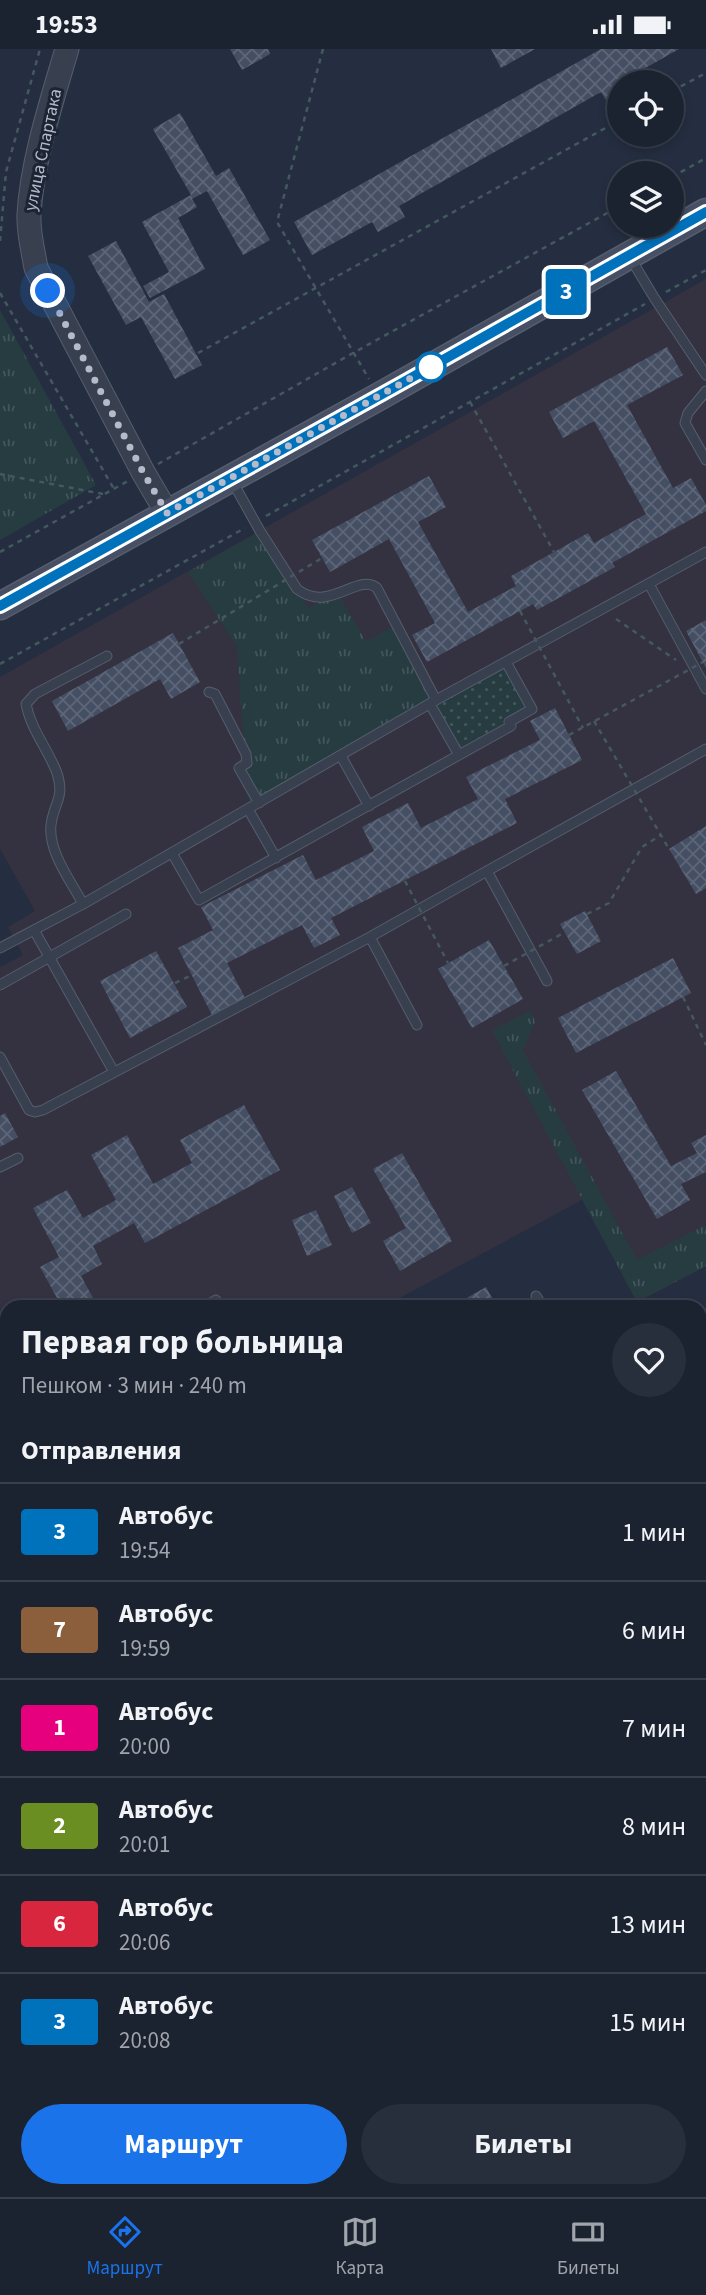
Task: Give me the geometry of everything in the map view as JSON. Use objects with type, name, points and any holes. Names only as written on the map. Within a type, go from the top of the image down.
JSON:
[{"type":"main road","points":[[0,606],[706,212]]},
{"type":"street","name":"улица Спартака","points":[[67,49],[33,180],[29,215],[30,239],[36,268],[167,513]]},
{"type":"lane","points":[[630,256],[706,375]]},
{"type":"lane","points":[[706,391],[688,413],[685,423],[706,460]]},
{"type":"lane","points":[[230,478],[297,589],[306,596],[331,597],[365,583],[377,588],[459,755]]},
{"type":"lane","points":[[0,948],[83,904],[433,702],[706,552]]},
{"type":"lane","points":[[649,584],[706,689]]},
{"type":"lane","points":[[83,904],[53,845],[51,827],[61,795],[57,773],[29,720],[26,704],[35,694],[107,656]]},
{"type":"lane","points":[[172,853],[199,900],[511,726],[509,722],[532,709],[506,662]]},
{"type":"lane","points":[[209,692],[215,694],[246,754],[247,764],[239,768],[259,803]]},
{"type":"lane","points":[[0,1057],[29,1110],[43,1110],[370,937],[706,749]]},
{"type":"lane","points":[[341,756],[369,806]]},
{"type":"lane","points":[[248,809],[276,858]]},
{"type":"lane","points":[[487,871],[547,981]]},
{"type":"lane","points":[[0,985],[126,914]]},
{"type":"lane","points":[[34,930],[114,1072]]},
{"type":"lane","points":[[370,937],[417,1025]]},
{"type":"lane","points":[[0,1167],[18,1158]]},
{"type":"lane","points":[[536,1296],[539,1300]]},
{"type":"path","points":[[0,241],[6,172],[40,49]]},
{"type":"path","points":[[323,49],[277,222],[380,396]]},
{"type":"path","points":[[684,85],[706,73]]},
{"type":"path","points":[[198,353],[607,127]]},
{"type":"path","points":[[684,170],[706,158]]},
{"type":"path","points":[[0,552],[607,213]]},
{"type":"path","points":[[0,664],[706,270]]},
{"type":"path","points":[[0,293],[114,489]]},
{"type":"path","points":[[470,402],[554,552]]},
{"type":"path","points":[[0,474],[103,494]]},
{"type":"path","points":[[179,644],[322,558]]},
{"type":"path","points":[[520,611],[583,728]]},
{"type":"path","points":[[616,619],[678,660]]},
{"type":"path","points":[[569,734],[703,662]]},
{"type":"path","points":[[688,667],[698,674]]},
{"type":"path","points":[[594,721],[669,849]]},
{"type":"path","points":[[587,914],[609,903],[642,847],[661,835]]},
{"type":"path","points":[[405,881],[448,963]]},
{"type":"path","points":[[504,966],[565,932]]},
{"type":"path","points":[[174,983],[192,975]]},
{"type":"path","points":[[683,997],[706,1045]]},
{"type":"shaded area","points":[[706,279],[706,1266],[641,1300],[636,1300],[582,1200],[396,1300],[0,1300],[0,967],[23,955],[8,927],[35,911],[0,849],[0,677]]},
{"type":"green space","points":[[0,310],[96,485],[0,540]]},
{"type":"green space","points":[[260,531],[309,608],[337,592],[366,641],[395,625],[436,700],[248,809],[237,647],[188,572]]},
{"type":"green space","points":[[506,662],[532,709],[459,755],[430,704]]},
{"type":"green space","points":[[531,1010],[535,1022],[523,1050],[637,1260],[706,1225],[706,1266],[641,1300],[636,1300],[492,1031]]},
{"type":"building","points":[[230,49],[268,49],[270,54],[242,70]]},
{"type":"building","points":[[491,49],[535,49],[501,68]]},
{"type":"building","points":[[601,49],[679,49],[642,70],[607,70],[607,102],[601,92],[399,206],[405,217],[378,232],[372,222],[312,255],[294,222]]},
{"type":"building","points":[[180,113],[216,176],[229,168],[270,240],[243,255],[207,191],[192,199],[197,207],[178,218],[205,269],[150,298],[143,286],[169,272],[142,222],[191,195],[153,129]]},
{"type":"building","points":[[116,241],[149,302],[164,294],[202,365],[175,379],[141,317],[126,325],[88,256]]},
{"type":"building","points":[[667,347],[683,375],[627,405],[673,488],[691,478],[706,505],[706,511],[612,563],[615,567],[537,610],[533,604],[427,662],[412,635],[435,623],[389,539],[330,572],[312,540],[429,476],[446,507],[418,522],[468,612],[516,586],[511,576],[588,533],[594,543],[646,514],[594,421],[563,438],[549,412]]},
{"type":"building","points":[[706,620],[706,668],[686,631]]},
{"type":"building","points":[[173,633],[200,682],[171,699],[160,679],[68,731],[52,701]]},
{"type":"building","points":[[555,708],[582,760],[505,799],[517,823],[331,918],[340,935],[314,948],[302,925],[227,963],[245,998],[212,1015],[178,948],[213,930],[201,907],[303,855],[316,880],[374,851],[362,827],[408,803],[421,828],[478,799],[466,777],[540,740],[530,721]]},
{"type":"building","points":[[706,826],[706,888],[696,894],[669,849]]},
{"type":"building","points":[[585,911],[601,941],[577,954],[560,924]]},
{"type":"building","points":[[489,940],[523,999],[472,1028],[438,969]]},
{"type":"building","points":[[156,951],[187,1007],[130,1038],[100,981]]},
{"type":"building","points":[[673,958],[691,993],[576,1053],[558,1018]]},
{"type":"building","points":[[616,1071],[671,1166],[697,1153],[691,1143],[706,1135],[706,1172],[681,1184],[690,1200],[657,1219],[582,1090]]},
{"type":"building","points":[[244,1105],[280,1170],[145,1243],[134,1223],[93,1246],[102,1264],[81,1276],[94,1300],[58,1300],[40,1267],[59,1257],[33,1208],[67,1190],[83,1218],[116,1200],[91,1155],[127,1135],[153,1184],[192,1163],[180,1140]]},
{"type":"building","points":[[5,1113],[18,1137],[0,1147],[0,1116]]},
{"type":"building","points":[[402,1153],[452,1241],[400,1271],[383,1241],[406,1228],[373,1169]]},
{"type":"building","points":[[352,1187],[371,1223],[352,1233],[334,1196]]},
{"type":"building","points":[[316,1210],[332,1245],[307,1256],[292,1220]]},
{"type":"building","points":[[486,1287],[493,1300],[463,1300]]},
{"type":"bus line","name":"3","points":[[0,606],[706,212]]},
{"type":"route","points":[[48,291],[167,513],[431,367]]}]
